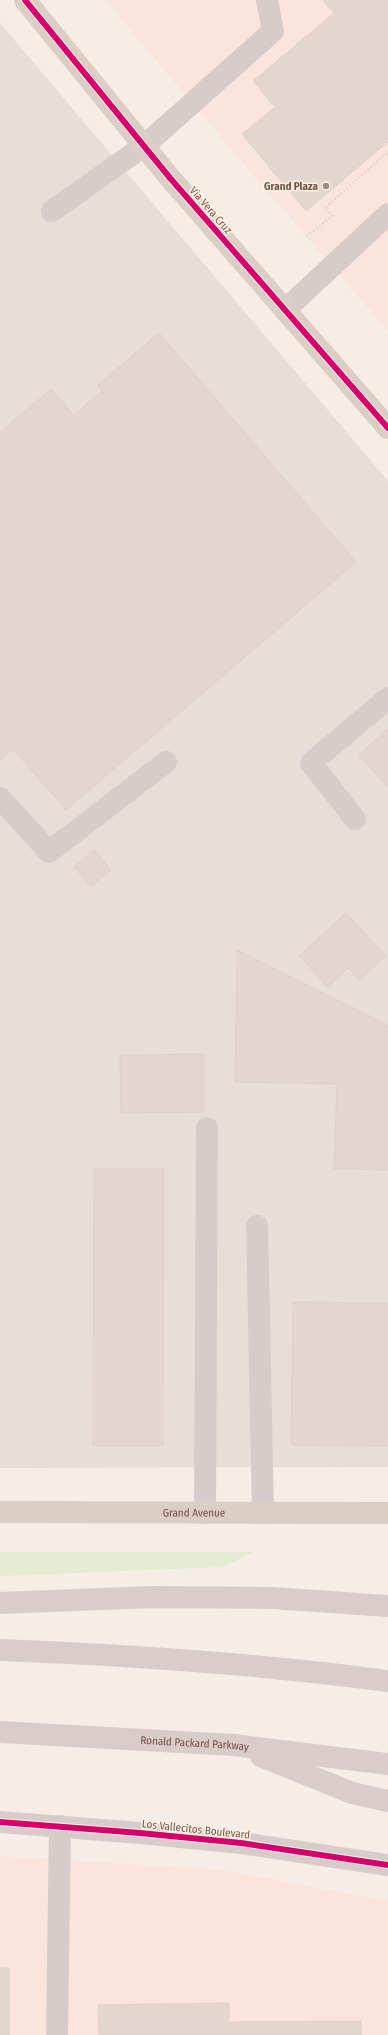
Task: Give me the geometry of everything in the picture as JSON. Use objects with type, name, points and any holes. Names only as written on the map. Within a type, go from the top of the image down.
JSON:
[{"type":"highway","points":[[0,1603],[159,1597],[272,1598],[388,1606]]},
{"type":"highway","points":[[0,1650],[96,1653],[274,1668],[388,1681]]},
{"type":"highway","name":"Ronald Packard Parkway","points":[[0,1732],[234,1745],[388,1764]]},
{"type":"highway","points":[[234,1745],[352,1793],[388,1801]]},
{"type":"main road","name":"Via Vera Cruz","points":[[25,0],[144,146],[388,428]]},
{"type":"main road","name":"Grand Avenue","points":[[0,1512],[388,1513]]},
{"type":"street","points":[[52,211],[144,146],[273,31],[267,0]]},
{"type":"street","points":[[285,310],[388,214]]},
{"type":"street","points":[[355,819],[311,763],[388,698]]},
{"type":"street","points":[[0,798],[49,852],[166,762]]},
{"type":"street","points":[[205,1513],[207,1128]]},
{"type":"street","points":[[257,1226],[264,1513]]},
{"type":"street","name":"Los Vallecitos Boulevard","points":[[0,1822],[60,1826],[241,1843],[388,1865]]},
{"type":"street","points":[[57,2035],[60,1826]]},
{"type":"path","points":[[307,236],[332,216],[325,208],[388,152]]},
{"type":"shaded area","name":"Grand Plaza","points":[[105,0],[388,0],[388,331],[231,149]]},
{"type":"shaded area","points":[[0,23],[388,481],[388,1467],[0,1468]]},
{"type":"shaded area","points":[[0,1856],[222,1870],[388,1901],[388,2035],[0,2035]]},
{"type":"green space","points":[[0,1552],[254,1552],[222,1567],[0,1576]]},
{"type":"building","points":[[323,0],[388,0],[388,142],[306,211],[242,134],[275,107],[253,81],[334,13]]},
{"type":"building","points":[[159,333],[356,562],[66,810],[13,749],[0,760],[0,432],[51,389],[74,415],[102,391],[98,385]]},
{"type":"building","points":[[388,729],[388,787],[359,755]]},
{"type":"building","points":[[94,850],[111,870],[91,886],[74,867]]},
{"type":"building","points":[[346,913],[386,956],[359,980],[348,968],[328,987],[299,956]]},
{"type":"building","points":[[237,950],[386,1024],[388,1027],[388,1170],[334,1169],[337,1084],[235,1082]]},
{"type":"building","points":[[204,1054],[204,1112],[121,1113],[120,1055]]},
{"type":"building","points":[[94,1169],[164,1169],[163,1446],[93,1446]]},
{"type":"building","points":[[293,1302],[388,1303],[388,1446],[291,1445]]},
{"type":"building","points":[[0,1968],[9,1968],[9,2035],[0,2035]]},
{"type":"building","points":[[229,2003],[229,2022],[361,2021],[361,2035],[99,2035],[98,2005]]},
{"type":"cycle path","points":[[25,0],[170,178],[388,428]]},
{"type":"cycle path","points":[[0,1822],[241,1843],[388,1865]]},
{"type":"place","name":"Grand Plaza","points":[[326,186]]}]
